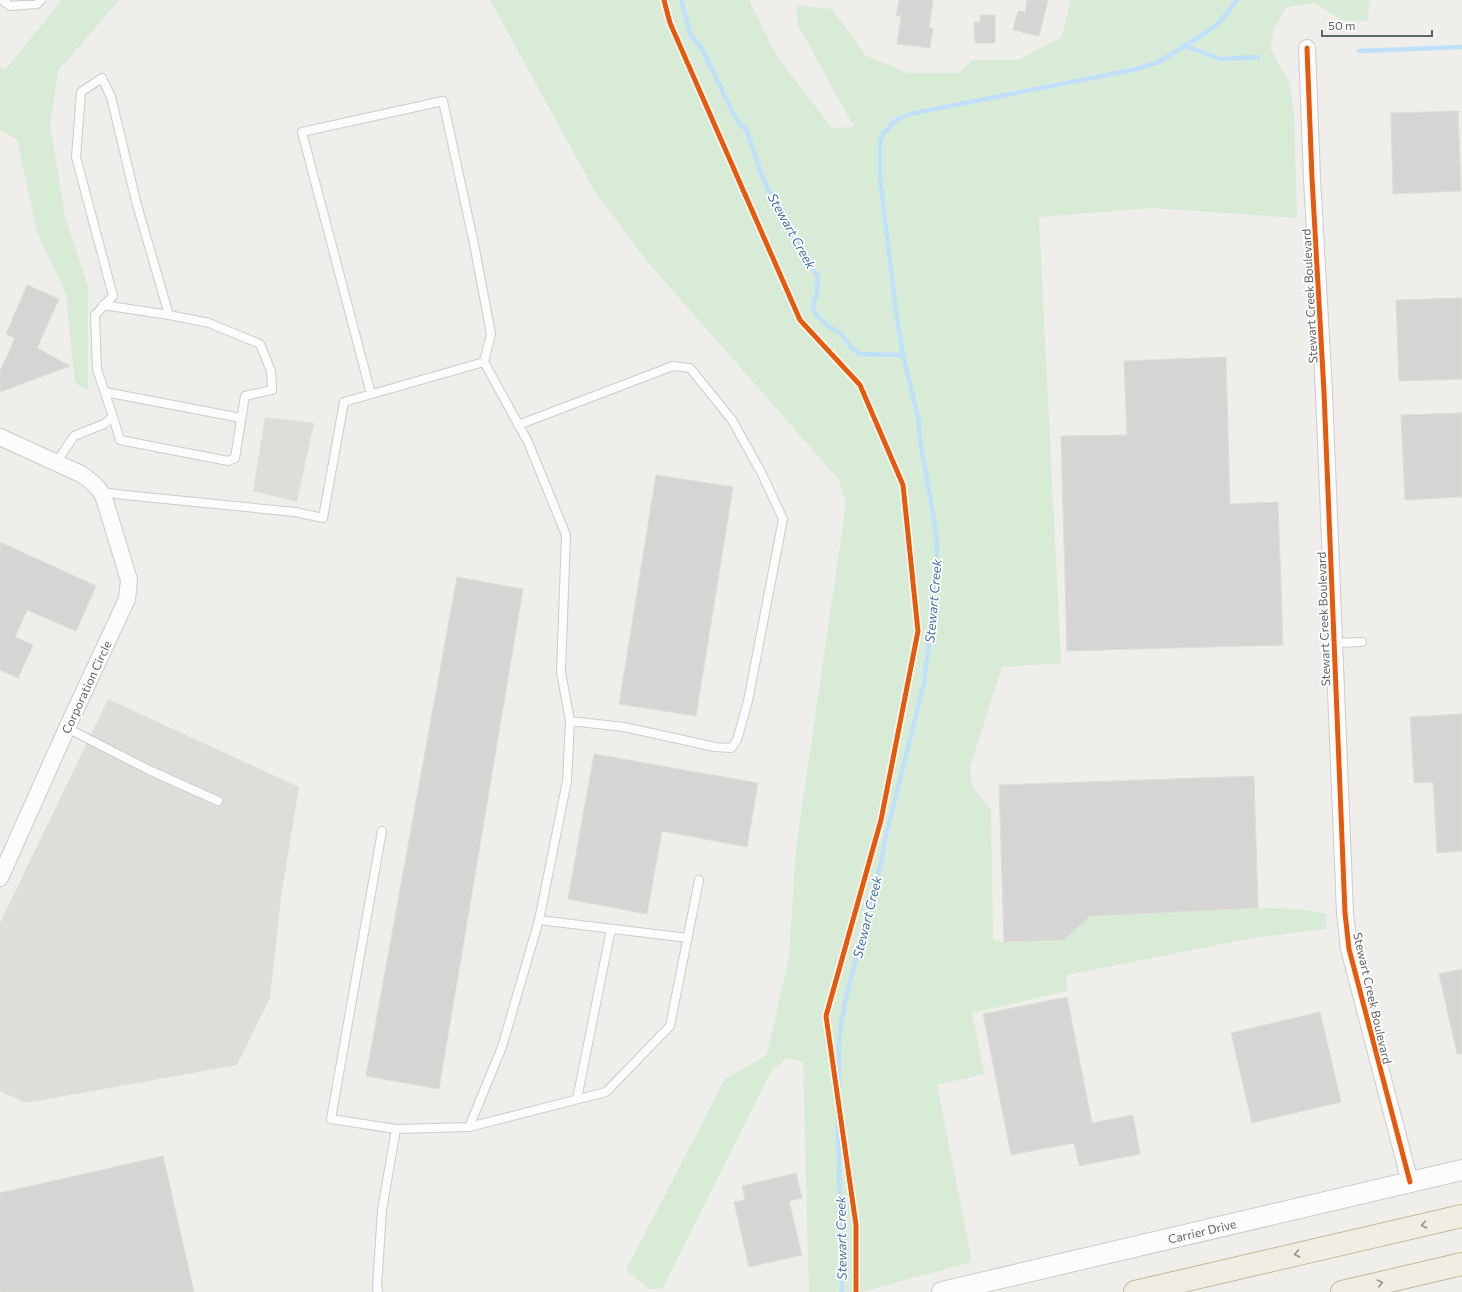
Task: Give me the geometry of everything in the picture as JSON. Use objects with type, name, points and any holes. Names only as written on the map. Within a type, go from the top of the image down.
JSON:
[{"type":"highway","points":[[1135,1292],[1462,1216]]},
{"type":"highway","points":[[1342,1292],[1462,1264]]},
{"type":"street","name":"Stewart Creek Boulevard","points":[[1307,48],[1345,913],[1349,949],[1410,1182]]},
{"type":"street","points":[[0,437],[81,474],[92,481],[101,492]]},
{"type":"street","name":"Corporation Circle","points":[[0,878],[127,599],[129,580],[101,492]]},
{"type":"street","name":"Carrier Drive","points":[[942,1292],[1462,1170]]},
{"type":"lane","points":[[2,0],[10,6],[37,4],[41,0]]},
{"type":"lane","points":[[103,305],[209,323],[260,344],[271,371],[272,390],[245,396],[235,458],[228,461],[120,440],[97,369],[95,315],[103,305],[113,296],[76,157],[81,92],[102,78],[111,97],[137,205],[169,315]]},
{"type":"lane","points":[[371,394],[302,132],[443,101],[474,244],[491,334],[484,362],[528,442],[566,535],[560,672],[570,721],[567,781],[540,920],[502,1047],[469,1127]]},
{"type":"lane","points":[[101,492],[295,512],[323,518],[344,402],[484,362]]},
{"type":"lane","points":[[518,425],[672,366],[690,368],[732,420],[761,472],[783,519],[748,701],[737,740],[731,748],[715,747],[624,727],[570,721]]},
{"type":"lane","points":[[105,392],[241,418]]},
{"type":"lane","points":[[56,463],[74,436],[104,424],[113,417]]},
{"type":"lane","points":[[1334,643],[1362,642]]},
{"type":"lane","points":[[67,728],[149,770],[218,801]]},
{"type":"lane","points":[[382,831],[331,1119],[396,1129],[469,1127],[606,1092],[670,1026],[699,880]]},
{"type":"lane","points":[[540,920],[688,938]]},
{"type":"lane","points":[[577,1099],[611,928]]},
{"type":"lane","points":[[378,1292],[377,1287],[382,1210],[396,1129]]},
{"type":"shaded area","points":[[265,417],[314,423],[297,502],[253,491]]},
{"type":"shaded area","points":[[108,699],[299,787],[281,897],[270,998],[237,1065],[26,1103],[0,1091],[0,923]]},
{"type":"green space","points":[[62,0],[119,0],[58,71],[50,125],[65,216],[88,287],[88,391],[75,383],[66,294],[37,232],[17,139],[0,131],[0,68],[5,70]]},
{"type":"green space","points":[[490,0],[749,0],[776,55],[832,128],[854,127],[798,25],[796,5],[832,9],[865,55],[908,73],[958,73],[972,60],[1018,60],[1062,37],[1071,0],[1366,0],[1370,2],[1367,21],[1342,20],[1314,3],[1286,7],[1274,29],[1270,48],[1289,82],[1294,113],[1297,218],[1151,208],[1039,217],[1061,663],[1002,667],[970,767],[972,787],[991,809],[993,940],[1004,942],[1064,940],[1090,916],[1258,908],[1300,909],[1327,914],[1326,929],[1252,938],[1066,975],[1067,991],[972,1013],[984,1074],[937,1085],[972,1262],[861,1292],[809,1292],[803,1062],[787,1058],[772,1070],[663,1288],[649,1289],[626,1270],[725,1079],[767,1055],[789,957],[796,848],[846,504],[839,480],[645,259],[593,188]]},
{"type":"building","points":[[899,0],[933,0],[929,28],[933,28],[930,48],[897,44],[901,16],[896,16]]},
{"type":"building","points":[[1027,0],[1048,0],[1039,36],[1013,30],[1018,11],[1025,12]]},
{"type":"building","points":[[980,15],[995,15],[995,43],[975,43],[974,22],[980,22]]},
{"type":"building","points":[[1458,111],[1461,191],[1393,194],[1391,113]]},
{"type":"building","points":[[27,285],[59,299],[37,348],[70,366],[0,392],[0,371],[15,338],[6,334]]},
{"type":"building","points":[[1462,298],[1462,379],[1399,381],[1396,300]]},
{"type":"building","points":[[1226,357],[1230,504],[1278,502],[1283,645],[1067,651],[1061,436],[1127,435],[1124,361]]},
{"type":"building","points":[[1462,413],[1462,497],[1405,500],[1401,415]]},
{"type":"building","points":[[656,475],[733,487],[696,716],[619,704]]},
{"type":"building","points":[[0,542],[96,586],[76,631],[27,610],[15,637],[33,645],[18,678],[0,670]]},
{"type":"building","points":[[457,577],[523,589],[439,1089],[366,1076]]},
{"type":"building","points":[[1462,714],[1462,851],[1437,853],[1433,782],[1414,783],[1410,717]]},
{"type":"building","points":[[594,754],[758,783],[747,847],[662,831],[647,914],[568,899]]},
{"type":"building","points":[[1254,776],[1258,908],[1090,916],[1064,940],[1004,942],[999,785]]},
{"type":"building","points":[[1462,969],[1462,1054],[1457,1054],[1439,974]]},
{"type":"building","points":[[1067,997],[1092,1123],[1133,1115],[1140,1154],[1079,1166],[1074,1143],[1011,1155],[983,1014]]},
{"type":"building","points":[[1320,1012],[1341,1102],[1252,1123],[1231,1033]]},
{"type":"building","points":[[163,1156],[194,1292],[0,1292],[0,1193]]},
{"type":"building","points":[[796,1173],[802,1198],[789,1201],[802,1255],[749,1267],[734,1202],[745,1200],[742,1186]]},
{"type":"waterway","name":"Stewart Creek","points":[[681,0],[690,34],[701,47],[737,120],[747,131],[763,179],[788,226],[818,277],[817,295],[814,300],[813,307],[816,315],[828,326],[840,333],[850,346],[860,354],[903,355]]},
{"type":"waterway","name":"Stewart Creek","points":[[842,1292],[838,1123],[839,1047],[841,1024],[846,997],[882,858],[885,840],[924,683],[936,587],[937,542],[921,446],[918,417],[903,355],[896,311],[880,178],[881,139],[893,123],[910,114],[1132,70],[1157,63],[1217,25],[1237,0]]},
{"type":"waterway","points":[[1185,46],[1221,59],[1258,57]]},
{"type":"waterway","points":[[1359,51],[1462,47]]},
{"type":"cycle path","points":[[664,0],[670,23],[800,320],[860,385],[903,485],[918,631],[881,820],[826,1016],[856,1225],[856,1292]]},
{"type":"cycle path","points":[[1307,48],[1312,178],[1324,392],[1345,913],[1349,949],[1410,1182]]}]
